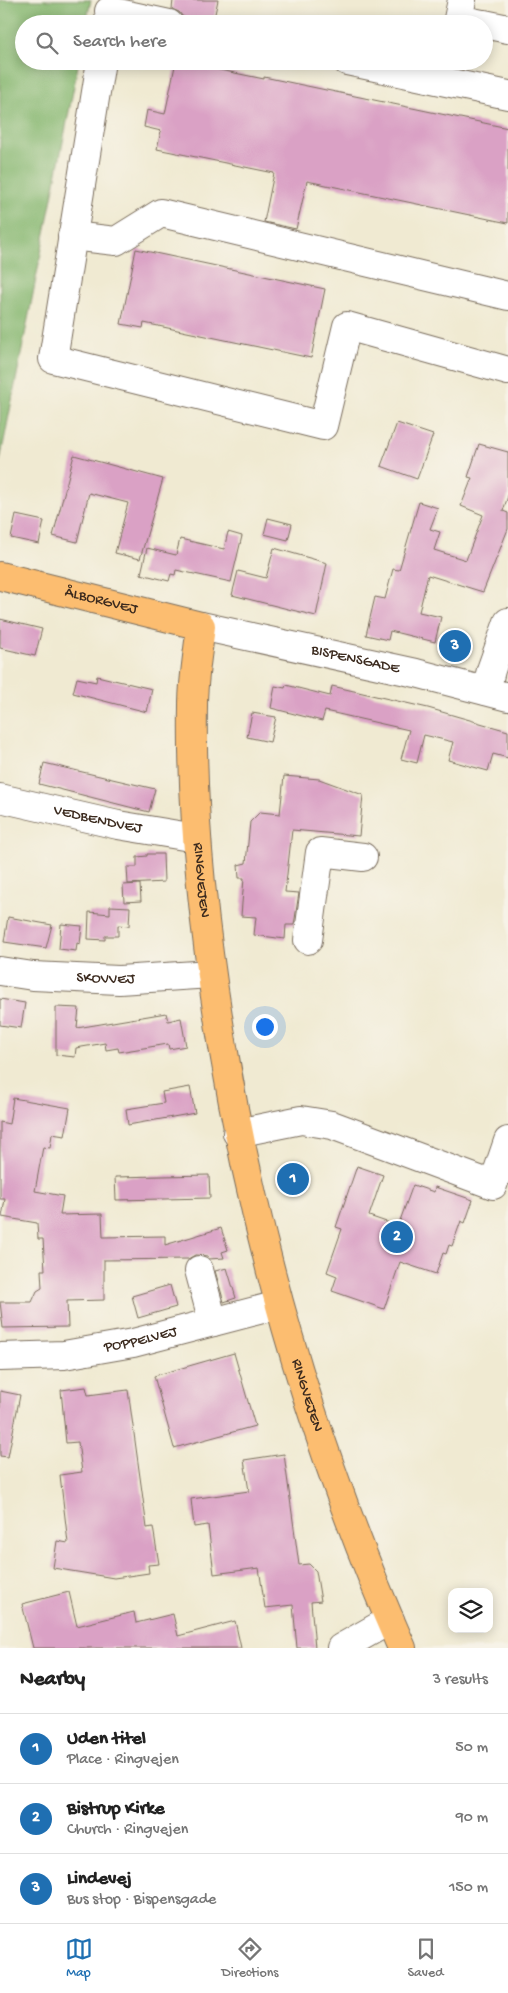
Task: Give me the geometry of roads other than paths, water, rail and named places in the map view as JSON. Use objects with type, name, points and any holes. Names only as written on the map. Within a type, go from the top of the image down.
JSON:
[{"type":"main road","name":"ÅLBORGVEJ","points":[[0,576],[201,626]]},
{"type":"main road","name":"RINGVEJEN","points":[[201,626],[193,703],[196,838],[211,974],[238,1133],[278,1306],[332,1475],[367,1569],[402,1648]]},
{"type":"street","points":[[109,12],[124,15]]},
{"type":"street","points":[[493,25],[508,29]]},
{"type":"street","points":[[100,70],[53,359],[324,426],[347,326],[508,371]]},
{"type":"street","points":[[446,71],[508,95]]},
{"type":"street","points":[[72,236],[116,241],[160,213],[508,296]]},
{"type":"street","points":[[497,694],[490,670],[508,622]]},
{"type":"street","name":"BISPENSGADE","points":[[201,626],[416,673],[497,694]]},
{"type":"street","name":"VEDBENDVEJ","points":[[0,798],[118,825],[196,838]]},
{"type":"street","points":[[308,940],[320,852],[363,857]]},
{"type":"street","name":"SKOVVEJ","points":[[0,971],[33,976],[119,980],[211,974]]},
{"type":"street","points":[[238,1133],[301,1120],[332,1126],[493,1186],[508,1141]]},
{"type":"street","points":[[198,1270],[213,1322]]},
{"type":"street","name":"POPPELVEJ","points":[[0,1357],[64,1355],[133,1343],[278,1306]]},
{"type":"street","points":[[341,1648],[390,1620]]},
{"type":"place","name":"Lindevej","points":[[455,646]]},
{"type":"place","name":"Uden titel","points":[[293,1179]]},
{"type":"place","name":"Bistrup Kirke","points":[[397,1237]]}]
